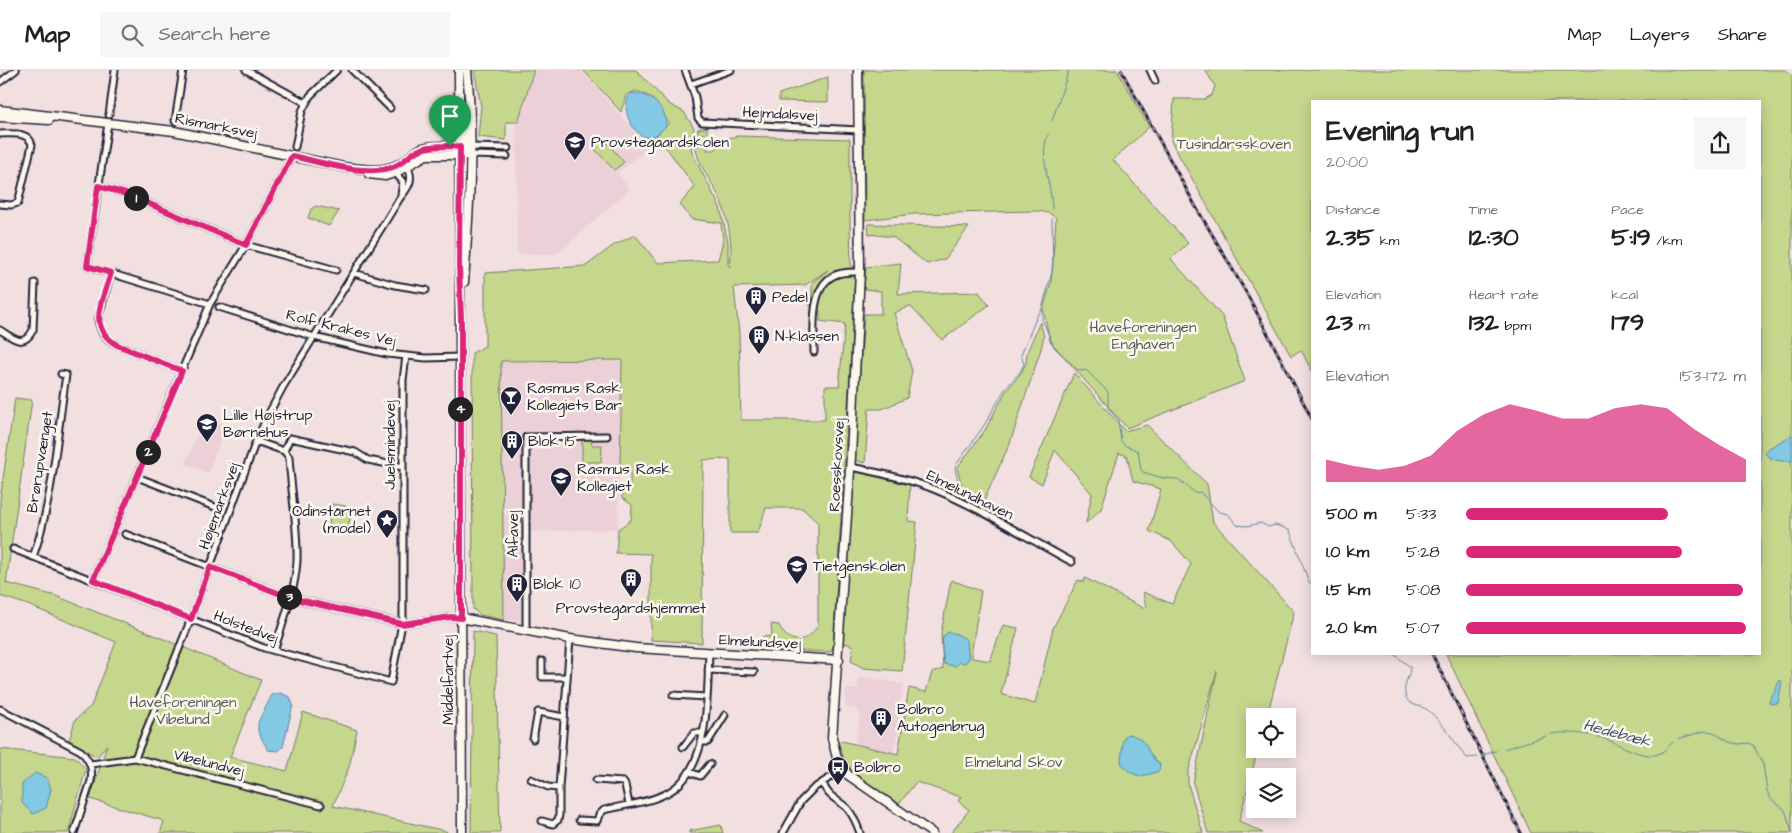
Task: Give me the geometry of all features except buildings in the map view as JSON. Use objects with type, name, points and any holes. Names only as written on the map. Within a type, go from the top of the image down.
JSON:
[{"type":"main road","points":[[455,70],[463,151]]},
{"type":"main road","name":"Middelfartvej","points":[[459,70],[468,226],[460,358],[462,833]]},
{"type":"main road","name":"Middelfartvej","points":[[461,317],[459,266],[463,151],[470,108],[467,70]]},
{"type":"main road","name":"Roesskovsvej","points":[[839,660],[851,467],[860,272],[858,70]]},
{"type":"main road","name":"Rismarksvej","points":[[0,111],[24,112],[81,120]]},
{"type":"main road","name":"Rismarksvej","points":[[0,117],[108,119],[292,156],[376,176],[384,176],[426,155],[463,151]]},
{"type":"main road","name":"Elmelundsvej","points":[[461,618],[570,639],[636,648],[839,660]]},
{"type":"main road","points":[[839,660],[832,738],[837,758],[848,775],[932,833]]},
{"type":"street","points":[[0,82],[16,70]]},
{"type":"street","points":[[115,70],[87,266],[210,304]]},
{"type":"street","points":[[175,121],[182,70]]},
{"type":"street","points":[[246,70],[306,103]]},
{"type":"street","points":[[295,146],[302,111],[306,103],[310,96],[337,70]]},
{"type":"street","points":[[352,70],[390,108]]},
{"type":"street","points":[[685,70],[691,84],[731,70]]},
{"type":"street","points":[[1150,70],[1155,80]]},
{"type":"street","name":"Hejmdalsvej","points":[[691,84],[700,121],[720,124],[859,130]]},
{"type":"street","points":[[0,134],[26,136],[31,140],[32,145],[18,203],[11,205],[0,204]]},
{"type":"street","points":[[463,151],[508,148]]},
{"type":"street","points":[[463,151],[507,156]]},
{"type":"street","points":[[93,580],[210,304],[246,245],[292,156]]},
{"type":"street","points":[[400,198],[403,182],[398,176],[402,166]]},
{"type":"street","name":"Højemarksvej","points":[[135,758],[191,619],[256,441],[283,386],[411,182],[402,166]]},
{"type":"street","points":[[98,186],[126,194],[246,245],[336,270]]},
{"type":"street","points":[[814,352],[815,308],[821,288],[834,275],[843,272],[860,272]]},
{"type":"street","points":[[111,273],[98,319],[103,335],[117,345],[182,371]]},
{"type":"street","points":[[354,273],[395,285],[426,290]]},
{"type":"street","points":[[0,330],[16,340],[26,339],[30,336],[33,330],[35,283]]},
{"type":"street","name":"Rolf Krakes Vej","points":[[219,307],[314,337],[387,354],[460,358]]},
{"type":"street","name":"Juelsmindevej","points":[[402,624],[403,380],[406,356]]},
{"type":"street","name":"Brørupvænget","points":[[33,557],[42,528],[48,498],[66,375],[61,374]]},
{"type":"street","name":"Alfavej","points":[[526,631],[526,436],[607,436]]},
{"type":"street","points":[[284,451],[290,438],[355,452],[368,460],[403,467]]},
{"type":"street","points":[[256,441],[284,451],[289,457],[297,563],[291,598],[274,651]]},
{"type":"street","name":"Elmelundhaven","points":[[851,467],[890,476],[935,490],[989,515],[1072,562]]},
{"type":"street","points":[[137,477],[220,509]]},
{"type":"street","points":[[125,534],[291,598],[402,624],[451,617],[461,618]]},
{"type":"street","name":"Holstedvej","points":[[13,549],[274,651],[391,682],[402,624]]},
{"type":"street","points":[[542,821],[553,824],[558,820],[570,639]]},
{"type":"street","points":[[579,820],[597,821],[601,811],[666,794],[690,772],[703,733],[709,652]]},
{"type":"street","points":[[542,661],[542,677],[567,677]]},
{"type":"street","points":[[708,670],[754,672]]},
{"type":"street","points":[[673,695],[706,697]]},
{"type":"street","points":[[0,709],[81,751],[91,764],[91,781],[74,833]]},
{"type":"street","points":[[533,739],[538,712],[564,717]]},
{"type":"street","points":[[701,742],[708,742],[725,715]]},
{"type":"street","points":[[683,747],[694,733],[703,733]]},
{"type":"street","name":"Vibelundvej","points":[[91,764],[135,758],[321,805]]},
{"type":"street","points":[[690,772],[700,776],[710,764]]},
{"type":"street","points":[[783,833],[800,801],[823,782],[843,769]]},
{"type":"street","points":[[531,779],[548,787],[559,788]]},
{"type":"street","points":[[596,780],[623,782],[626,785],[630,804]]},
{"type":"street","points":[[823,782],[826,792],[852,815],[860,833]]},
{"type":"shaded area","name":"Provstegaardskolen","points":[[538,70],[581,70],[649,148],[617,174],[630,189],[557,254],[517,254],[516,114],[533,74]]},
{"type":"shaded area","name":"Rasmus Rask Kollegiet","points":[[622,360],[618,529],[522,532],[521,621],[504,620],[501,361]]},
{"type":"shaded area","name":"Lille Højstrup Børnehus","points":[[205,416],[226,425],[208,473],[185,464]]},
{"type":"shaded area","points":[[867,677],[904,684],[899,710],[899,728],[893,754],[855,744],[860,714],[856,709],[845,707],[846,689],[858,689],[858,678]]},
{"type":"green space","points":[[474,70],[534,70],[518,122],[506,122],[506,140],[478,137],[481,106]]},
{"type":"green space","points":[[583,70],[636,70],[669,104],[684,112],[694,128],[690,140],[692,153],[720,207],[728,242],[728,264],[730,267],[731,241],[728,224],[716,190],[698,157],[696,139],[698,129],[707,127],[707,133],[701,134],[700,139],[707,143],[707,150],[715,150],[724,139],[737,136],[850,139],[851,266],[855,266],[833,648],[830,652],[762,649],[762,637],[772,636],[771,624],[779,625],[787,637],[798,640],[809,636],[818,625],[818,523],[802,508],[766,508],[758,533],[730,533],[730,459],[703,460],[702,643],[651,640],[651,554],[616,553],[618,529],[631,520],[632,505],[621,497],[630,487],[630,471],[620,466],[622,360],[501,361],[504,620],[480,615],[473,609],[472,353],[485,346],[485,273],[586,266],[614,245],[635,235],[658,263],[718,260],[723,241],[721,223],[691,219],[680,204],[695,187],[668,150],[655,137],[669,123],[651,97],[636,91],[626,95],[621,112]],"holes":[[[828,270],[812,283],[812,295],[809,305],[816,311],[820,311],[820,321],[845,324],[839,386],[825,386],[825,420],[741,420],[739,333],[734,287],[805,285]]]},
{"type":"green space","name":"Haveforeningen Enghaven","points":[[864,70],[1117,70],[1149,127],[1113,160],[1188,243],[1171,259],[1222,316],[1245,381],[1127,428],[1050,341],[1043,309],[1051,283],[1056,218],[1051,214],[1034,211],[914,214],[865,220]]},
{"type":"green space","name":"Tusindårsskoven","points":[[1205,70],[1785,70],[1792,75],[1792,833],[1531,833],[1446,655],[1761,655],[1761,100],[1311,100],[1311,370],[1301,350],[1291,356],[1171,141],[1174,99],[1205,99],[1212,95],[1215,86]]},
{"type":"green space","points":[[828,77],[828,102],[779,101],[779,94]]},
{"type":"green space","points":[[603,138],[624,162],[614,170],[593,147]]},
{"type":"green space","points":[[316,206],[339,211],[329,226],[308,218],[311,209]]},
{"type":"green space","points":[[868,224],[969,227],[945,259],[927,264],[893,237],[869,234]]},
{"type":"green space","points":[[901,263],[898,294],[979,292],[989,305],[942,340],[910,306],[894,313],[912,371],[907,398],[882,409],[869,409],[865,463],[854,460],[864,314],[881,314],[881,291],[864,289],[866,267]]},
{"type":"green space","points":[[1040,322],[1044,336],[1041,349],[1010,443],[981,507],[965,498],[957,468],[985,430],[1006,391],[1021,373],[1026,363],[1027,352]]},
{"type":"green space","name":"Elmelund Skov","points":[[1074,373],[1125,431],[1147,425],[1207,484],[1213,522],[1294,612],[1269,708],[1246,708],[1246,758],[1256,758],[1253,768],[1246,768],[1246,794],[1239,821],[1263,833],[1208,833],[1193,783],[1217,671],[1188,773],[1188,784],[1203,833],[951,833],[969,810],[958,801],[961,797],[916,782],[899,804],[854,776],[845,762],[837,740],[898,754],[909,688],[926,692],[932,672],[943,669],[941,633],[951,580],[981,591],[972,658],[990,661],[1003,625],[1018,628],[1001,694],[1035,704],[1053,628],[1078,580],[1084,582],[1085,578],[1145,609],[1147,605],[1145,604],[1143,592],[1172,604],[1191,564],[1171,541],[1149,531],[1161,489],[1133,481],[1127,456],[1119,453],[1101,509],[1086,523],[1092,494],[1055,450],[1042,484],[1029,477]]},
{"type":"green space","name":"Haveforeningen Vibelund","points":[[15,398],[32,400],[6,583],[56,596],[261,680],[230,757],[287,771],[303,712],[357,730],[349,767],[333,806],[448,833],[160,833],[164,821],[90,799],[107,745],[97,757],[69,741],[75,720],[91,706],[116,642],[28,605],[0,596],[0,499]]},
{"type":"green space","points":[[582,439],[591,439],[592,445],[602,445],[601,462],[582,462]]},
{"type":"green space","points":[[854,471],[910,485],[908,521],[917,522],[902,671],[863,668],[851,661],[853,646],[842,642]]},
{"type":"green space","points":[[331,504],[346,506],[351,516],[348,527],[330,528]]},
{"type":"green space","points":[[473,631],[496,636],[500,833],[471,833]]},
{"type":"green space","points":[[0,749],[75,757],[86,769],[68,833],[0,833]]},
{"type":"green space","points":[[721,825],[723,833],[689,833],[689,831]]},
{"type":"water","points":[[632,93],[651,99],[664,113],[666,126],[654,136],[648,138],[642,136],[631,124],[626,107],[627,100]]},
{"type":"water","points":[[1792,435],[1792,461],[1781,461],[1767,456],[1765,453],[1769,448]]},
{"type":"water","points":[[949,632],[967,640],[969,659],[965,663],[960,662],[955,666],[944,664],[943,636]]},
{"type":"water","points":[[1780,680],[1782,682],[1778,703],[1770,704],[1769,702]]},
{"type":"water","points":[[281,693],[290,697],[293,705],[283,747],[278,751],[268,750],[258,732],[258,722],[272,695]]},
{"type":"water","points":[[1129,734],[1145,744],[1155,760],[1160,764],[1159,771],[1142,776],[1130,772],[1121,763],[1123,740]]},
{"type":"water","points":[[35,773],[47,778],[51,789],[46,808],[33,814],[22,803],[22,784]]},
{"type":"waterway","name":"Hedebæk","points":[[1052,121],[1069,70]]},
{"type":"waterway","name":"Hedebæk","points":[[1048,135],[1044,152],[1052,209]]},
{"type":"waterway","name":"Hedebæk","points":[[1052,219],[1053,268],[1042,309],[1042,319],[1054,347],[1077,369],[1086,370],[1108,392],[1108,408],[1118,420],[1121,441],[1124,445],[1138,451],[1141,470],[1163,478],[1178,479],[1195,493],[1200,492],[1219,512],[1228,514],[1237,525],[1247,526],[1261,523],[1268,527],[1275,525],[1290,531],[1311,583]]},
{"type":"waterway","points":[[963,496],[955,470],[956,465],[983,427],[1005,389],[1020,372],[1024,364],[1021,355],[1037,316],[1042,309]]},
{"type":"waterway","name":"Hedebæk","points":[[1395,655],[1410,667],[1405,690],[1409,702],[1429,711],[1444,727],[1467,758],[1477,757]]},
{"type":"waterway","name":"Hedebæk","points":[[1678,739],[1704,731],[1713,732],[1729,742],[1753,745],[1763,764],[1767,791],[1770,798],[1785,810],[1792,832]]},
{"type":"waterway","name":"Hedebæk","points":[[1551,734],[1586,734],[1606,739],[1636,752],[1649,755],[1660,753],[1673,742]]},
{"type":"waterway","name":"Hedebæk","points":[[1504,749],[1546,736]]},
{"type":"waterway","name":"Hedebæk","points":[[1483,755],[1496,751]]},
{"type":"railway","points":[[1121,70],[1196,207],[1247,294],[1311,417]]},
{"type":"railway","points":[[1432,655],[1521,833]]},
{"type":"place","name":"Provstegaardskolen","points":[[575,161]]},
{"type":"place","name":"Pedel","points":[[756,316]]},
{"type":"place","name":"N-klassen","points":[[759,355]]},
{"type":"place","name":"Rasmus Rask Kollegiets Bar","points":[[511,416]]},
{"type":"place","name":"Lille Højstrup Børnehus","points":[[207,443]]},
{"type":"place","name":"Blok 15","points":[[512,460]]},
{"type":"place","name":"Rasmus Rask Kollegiet","points":[[561,497]]},
{"type":"place","name":"Odinstårnet (model)","points":[[387,539]]},
{"type":"place","name":"Tietgenskolen","points":[[797,585]]},
{"type":"place","name":"Provstegårdshjemmet","points":[[631,598]]},
{"type":"place","name":"Blok 10","points":[[517,603]]},
{"type":"place","name":"Bolbro Autogenbrug","points":[[881,737]]},
{"type":"place","name":"Bolbro","points":[[838,786]]},
{"type":"route","points":[[450,146],[460,147],[461,618],[451,617],[402,624],[291,598],[210,567],[191,619],[93,580],[182,371],[117,345],[103,335],[99,326],[99,311],[111,273],[87,266],[98,186],[126,194],[246,245],[292,156],[343,167],[376,171],[398,165],[417,151],[425,148],[450,146]]}]
